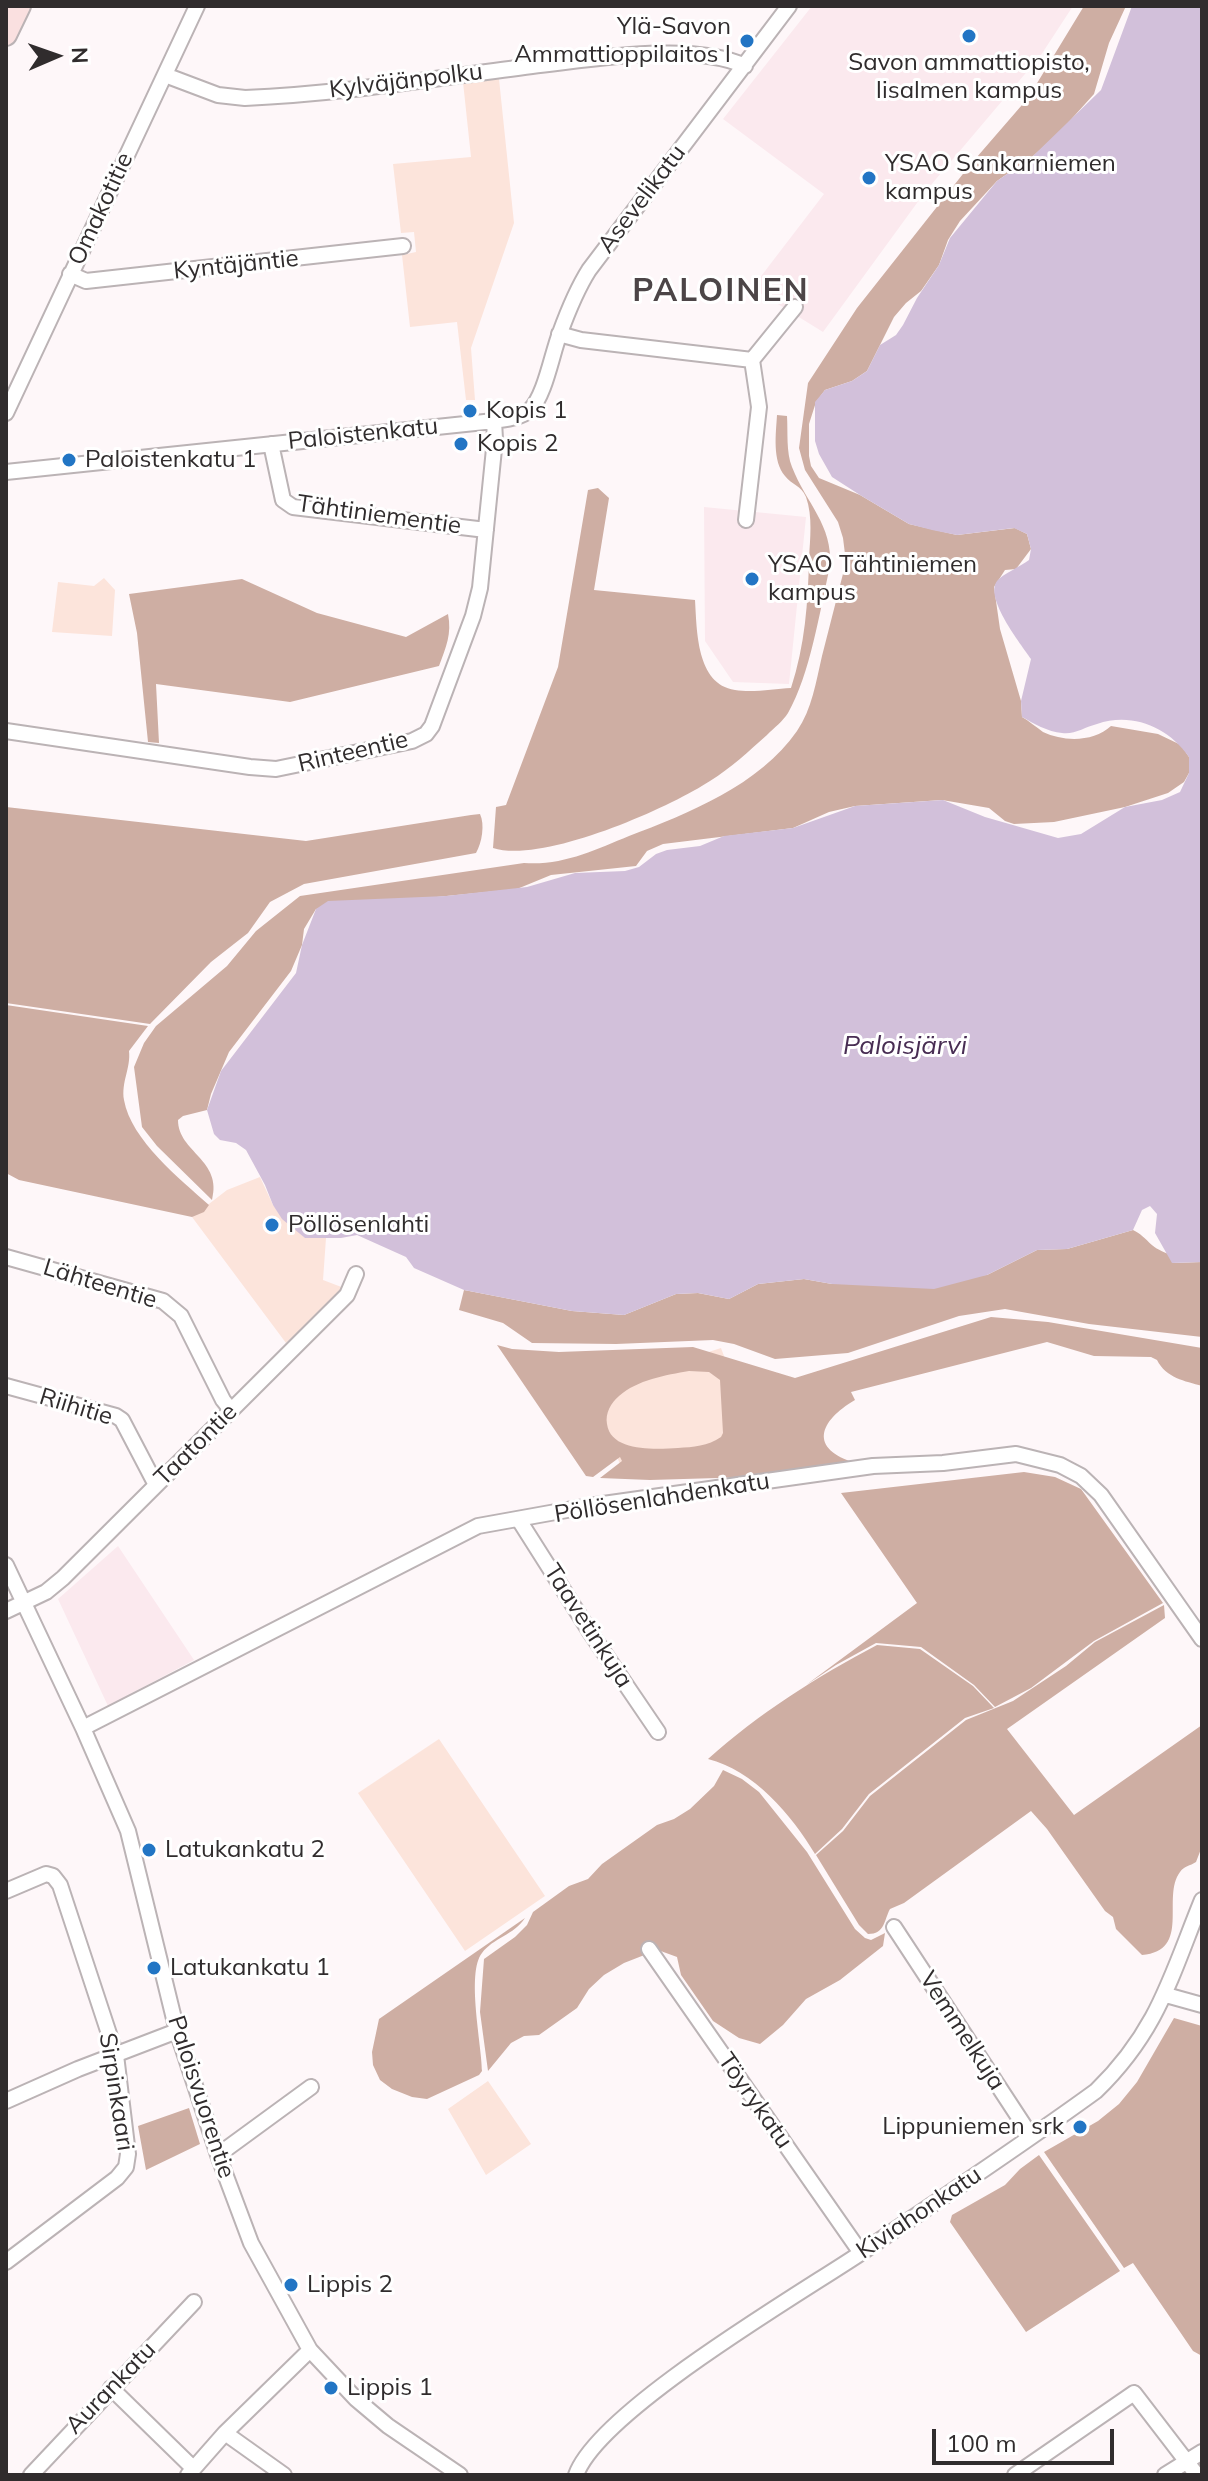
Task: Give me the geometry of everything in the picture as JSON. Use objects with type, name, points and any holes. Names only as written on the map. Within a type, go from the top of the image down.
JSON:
[{"type":"main road","points":[[6,35],[20,6]]},
{"type":"street","name":"Omakotitie","points":[[6,413],[197,6]]},
{"type":"street","name":"Asevelikatu","points":[[528,411],[538,397],[559,334],[582,281],[609,241],[789,6]]},
{"type":"street","name":"Kylväjänpolku","points":[[165,75],[218,95],[245,98],[663,54],[724,58],[745,66]]},
{"type":"street","name":"Kyntäjäntie","points":[[70,274],[86,281],[403,246]]},
{"type":"street","points":[[746,520],[759,407],[752,360],[795,307]]},
{"type":"street","points":[[559,334],[581,340],[752,360]]},
{"type":"street","name":"Paloistenkatu","points":[[6,472],[494,421],[528,411]]},
{"type":"street","name":"Rinteentie","points":[[6,731],[276,769],[412,741],[426,734],[432,726],[473,616],[480,588],[495,439],[494,421]]},
{"type":"street","name":"Tähtiniementie","points":[[271,444],[283,500],[293,507],[486,530]]},
{"type":"street","name":"Lähteentie","points":[[6,1257],[163,1301],[181,1316],[231,1410]]},
{"type":"street","name":"Taatontie","points":[[6,1611],[46,1592],[63,1578],[347,1295],[356,1274]]},
{"type":"street","name":"Riihitie","points":[[6,1386],[116,1416],[122,1420],[156,1485]]},
{"type":"street","name":"Pöllösenlahdenkatu","points":[[83,1728],[478,1526],[589,1506],[873,1466],[943,1463],[1016,1454],[1060,1465],[1081,1476],[1101,1495],[1202,1639]]},
{"type":"street","name":"Taavetinkuja","points":[[519,1520],[658,1732]]},
{"type":"street","name":"Paloisvuorentie","points":[[6,1565],[128,1831],[177,2031],[251,2243],[310,2350],[356,2399],[388,2426],[460,2475]]},
{"type":"street","name":"Sirpinkaari","points":[[6,1891],[46,1874],[53,1876],[60,1885],[116,2055],[128,2154],[126,2167],[117,2178],[6,2262]]},
{"type":"street","name":"Kiviahonkatu","points":[[576,2475],[592,2448],[610,2428],[680,2373],[1096,2091],[1132,2052],[1166,1995],[1202,1900]]},
{"type":"street","name":"Vemmelkuja","points":[[894,1927],[1031,2136]]},
{"type":"street","name":"Töyrykatu","points":[[649,1949],[861,2253]]},
{"type":"street","points":[[1166,1995],[1202,2005]]},
{"type":"street","points":[[6,2101],[177,2031]]},
{"type":"street","points":[[218,2155],[311,2087]]},
{"type":"street","name":"Aurankatu","points":[[31,2475],[194,2302]]},
{"type":"street","points":[[111,2388],[191,2472],[225,2433],[310,2350]]},
{"type":"street","points":[[1015,2475],[1134,2393],[1197,2475]]},
{"type":"street","points":[[225,2433],[284,2475]]},
{"type":"street","points":[[1165,2475],[1202,2452]]},
{"type":"shaded area","name":"YSAO Sankarniemen kampus","points":[[812,6],[1073,6],[1041,55],[925,192],[823,332],[752,288],[824,194],[723,119]]},
{"type":"shaded area","points":[[1084,6],[1126,6],[1109,43],[1094,94],[1058,134],[997,181],[960,221],[948,240],[939,265],[921,291],[894,317],[867,371],[852,381],[825,390],[816,402],[809,424],[809,456],[819,478],[860,495],[909,524],[957,535],[1015,528],[1027,534],[1031,549],[1016,569],[1005,570],[994,587],[1000,629],[1021,701],[1022,717],[1043,732],[1060,738],[1088,738],[1111,726],[1158,734],[1181,745],[1189,757],[1189,773],[1184,782],[1168,793],[1125,807],[1054,822],[1014,824],[989,808],[942,800],[855,806],[829,812],[793,828],[663,844],[647,851],[636,866],[551,875],[517,889],[316,909],[304,929],[302,945],[291,971],[229,1052],[207,1110],[178,1120],[185,1140],[211,1175],[214,1186],[212,1200],[142,1127],[134,1067],[144,1043],[156,1026],[227,966],[256,931],[300,896],[524,863],[552,862],[591,851],[721,796],[763,767],[797,731],[813,695],[846,562],[838,522],[805,470],[799,448],[808,383],[857,308],[970,165],[1028,98]]},
{"type":"shaded area","points":[[499,79],[514,223],[471,348],[475,400],[466,400],[457,322],[410,327],[402,255],[416,252],[414,232],[401,233],[393,164],[471,157],[463,82]]},
{"type":"shaded area","points":[[777,415],[787,416],[790,461],[823,526],[830,551],[830,566],[814,642],[788,713],[725,771],[665,806],[572,841],[515,851],[493,848],[496,807],[506,805],[558,667],[588,490],[598,488],[609,498],[594,590],[695,600],[701,654],[713,678],[722,686],[735,690],[791,688],[805,624],[810,520],[804,493],[785,476],[778,463]]},
{"type":"shaded area","name":"YSAO Tähtiniemen kampus","points":[[704,507],[806,517],[789,684],[733,682],[705,641]]},
{"type":"shaded area","points":[[104,578],[115,590],[112,636],[52,632],[58,582],[94,586]]},
{"type":"shaded area","points":[[242,579],[317,613],[406,637],[448,614],[449,634],[439,666],[290,702],[156,684],[159,743],[148,742],[137,633],[129,594]]},
{"type":"shaded area","points":[[6,807],[306,841],[480,814],[483,828],[476,853],[304,884],[270,902],[248,933],[211,962],[150,1024],[6,1003]]},
{"type":"shaded area","points":[[6,1005],[148,1026],[129,1051],[123,1093],[128,1115],[158,1158],[209,1205],[204,1212],[192,1217],[19,1180],[6,1173]]},
{"type":"shaded area","points":[[260,1177],[273,1205],[305,1238],[326,1238],[323,1280],[344,1288],[286,1343],[192,1217],[227,1190]]},
{"type":"shaded area","points":[[1133,1230],[1169,1254],[1173,1263],[1202,1262],[1202,1337],[1089,1324],[1005,1309],[959,1316],[848,1353],[775,1359],[713,1340],[532,1343],[503,1323],[459,1310],[464,1290],[572,1311],[624,1315],[676,1294],[698,1293],[729,1299],[758,1284],[804,1279],[832,1284],[987,1275],[1037,1250],[1067,1249]]},
{"type":"shaded area","points":[[991,1317],[1048,1322],[1202,1348],[1202,1386],[1171,1375],[1151,1357],[1094,1356],[1047,1342],[851,1392],[855,1400],[833,1417],[824,1434],[831,1450],[856,1463],[751,1477],[650,1480],[600,1478],[622,1461],[620,1457],[593,1477],[586,1476],[497,1345],[559,1352],[693,1347],[795,1378]],"holes":[[[709,1372],[720,1380],[721,1437],[695,1446],[648,1448],[626,1445],[610,1433],[608,1412],[613,1402],[626,1390],[671,1374]]]},
{"type":"shaded area","points":[[721,1348],[752,1431],[624,1474],[590,1390]]},
{"type":"shaded area","points":[[1024,1472],[1055,1477],[1081,1489],[1163,1603],[1094,1641],[1031,1688],[995,1707],[974,1685],[921,1647],[876,1643],[806,1685],[917,1603],[841,1493]]},
{"type":"shaded area","points":[[118,1546],[194,1660],[108,1706],[58,1599]]},
{"type":"shaded area","points":[[1164,1605],[1165,1618],[1007,1729],[1074,1815],[1202,1725],[1201,1849],[1196,1862],[1182,1870],[1175,1883],[1173,1921],[1166,1944],[1157,1951],[1142,1955],[1116,1929],[1113,1917],[1105,1911],[1031,1811],[904,1903],[890,1909],[881,1929],[868,1934],[859,1925],[816,1855],[843,1831],[870,1796],[966,1720],[1013,1701],[1066,1666],[1095,1642]]},
{"type":"shaded area","points":[[877,1645],[920,1649],[973,1686],[994,1708],[965,1718],[869,1794],[842,1829],[815,1854],[795,1824],[770,1796],[740,1773],[708,1759],[789,1697]]},
{"type":"shaded area","points":[[439,1739],[545,1896],[465,1951],[358,1793]]},
{"type":"shaded area","points":[[723,1770],[759,1792],[807,1852],[855,1929],[871,1940],[885,1933],[883,1946],[840,1980],[806,1999],[783,2025],[760,2044],[739,2038],[713,2021],[681,1975],[677,1957],[658,1950],[647,1941],[643,1947],[647,1954],[604,1975],[589,1989],[577,2008],[539,2035],[524,2036],[511,2043],[488,2071],[480,2012],[484,1959],[515,1937],[527,1925],[533,1912],[569,1886],[588,1879],[602,1864],[657,1825],[690,1809],[714,1786]]},
{"type":"shaded area","points":[[525,1918],[515,1929],[487,1948],[477,1963],[475,1992],[482,2071],[479,2075],[427,2099],[392,2089],[380,2080],[373,2065],[372,2052],[379,2019]]},
{"type":"shaded area","points":[[1174,2018],[1202,2026],[1202,2356],[1193,2351],[1133,2263],[1124,2268],[1044,2152],[1098,2121],[1119,2104],[1137,2082]]},
{"type":"shaded area","points":[[488,2081],[531,2144],[486,2175],[448,2109]]},
{"type":"shaded area","points":[[189,2108],[200,2144],[146,2170],[138,2126]]},
{"type":"shaded area","points":[[1039,2155],[1120,2271],[1026,2332],[950,2222],[952,2215],[1005,2185]]},
{"type":"water","name":"Paloisjärvi","points":[[1132,6],[1202,6],[1202,1262],[1172,1263],[1155,1233],[1157,1214],[1150,1206],[1142,1210],[1133,1230],[1067,1249],[1037,1250],[987,1275],[934,1289],[832,1284],[804,1279],[758,1284],[729,1299],[698,1293],[676,1294],[624,1315],[572,1311],[464,1290],[414,1268],[406,1257],[357,1235],[305,1238],[282,1219],[246,1150],[236,1143],[220,1140],[214,1134],[207,1110],[221,1071],[296,973],[302,945],[316,909],[328,901],[446,896],[527,887],[575,873],[625,871],[639,867],[667,850],[700,846],[724,836],[793,828],[855,806],[943,800],[985,817],[1058,838],[1081,834],[1125,807],[1162,800],[1180,792],[1189,773],[1189,757],[1160,730],[1136,721],[1123,720],[1062,733],[1022,717],[1021,701],[1031,659],[1005,621],[994,589],[1000,578],[1029,560],[1031,549],[1027,534],[1014,528],[957,535],[909,524],[832,477],[815,441],[815,402],[825,390],[852,381],[867,371],[880,345],[896,335],[903,325],[939,265],[950,238],[997,181],[1033,156],[1101,90]]},
{"type":"place","name":"Savon ammattiopisto, Iisalmen kampus","points":[[969,36]]},
{"type":"place","name":"Ylä-Savon Ammattioppilaitos I","points":[[747,41]]},
{"type":"place","name":"YSAO Sankarniemen kampus","points":[[869,178]]},
{"type":"place","name":"Kopis 1","points":[[470,411]]},
{"type":"place","name":"Kopis 2","points":[[461,444]]},
{"type":"place","name":"Paloistenkatu 1","points":[[69,460]]},
{"type":"place","name":"YSAO Tähtiniemen kampus","points":[[752,579]]},
{"type":"place","name":"Pöllösenlahti","points":[[272,1225]]},
{"type":"place","name":"Latukankatu 2","points":[[149,1850]]},
{"type":"place","name":"Latukankatu 1","points":[[154,1968]]},
{"type":"place","name":"Lippuniemen srk","points":[[1080,2127]]},
{"type":"place","name":"Lippis 2","points":[[291,2285]]},
{"type":"place","name":"Lippis 1","points":[[331,2388]]},
{"type":"district","name":"PALOINEN","points":[[721,291]]}]
